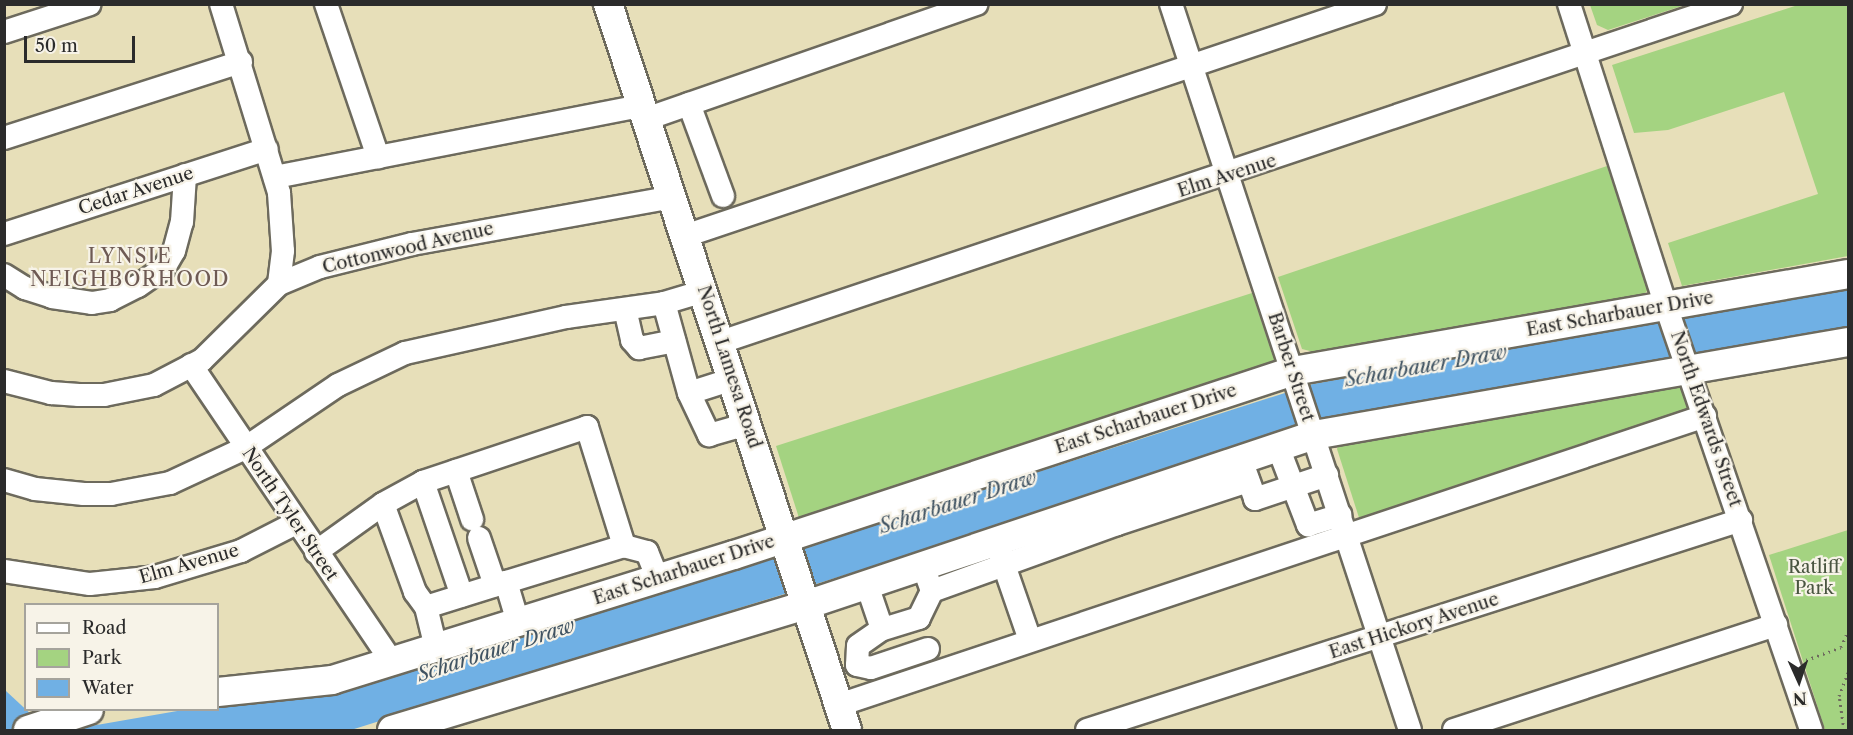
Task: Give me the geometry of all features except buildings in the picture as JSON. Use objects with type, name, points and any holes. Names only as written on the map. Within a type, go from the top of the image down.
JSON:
[{"type":"main road","name":"North Lamesa Road","points":[[608,4],[843,718]]},
{"type":"main road","name":"East Scharbauer Drive","points":[[219,692],[297,686],[435,648],[785,540],[1293,371],[1848,273]]},
{"type":"main road","points":[[392,730],[804,600],[867,585],[928,578],[1244,470],[1278,447],[1314,435],[1848,342]]},
{"type":"main road","points":[[40,727],[86,711]]},
{"type":"street","points":[[4,32],[90,4]]},
{"type":"street","points":[[221,4],[241,62],[275,177],[284,251],[279,284]]},
{"type":"street","points":[[326,4],[378,157]]},
{"type":"street","points":[[275,177],[378,157],[689,104],[977,4]]},
{"type":"street","name":"Barber Street","points":[[1171,4],[1410,730]]},
{"type":"street","points":[[685,236],[1375,4]]},
{"type":"street","name":"North Edwards Street","points":[[1569,4],[1666,306],[1811,730]]},
{"type":"street","name":"Elm Avenue","points":[[721,342],[1228,176],[1731,4]]},
{"type":"street","points":[[4,138],[241,62]]},
{"type":"street","points":[[689,104],[723,196]]},
{"type":"street","name":"Cedar Avenue","points":[[4,234],[267,149]]},
{"type":"street","points":[[4,275],[25,288],[52,297],[92,303],[110,300],[138,286],[164,268],[174,251],[182,222],[185,175]]},
{"type":"street","name":"Cottonwood Avenue","points":[[4,381],[51,393],[104,395],[154,385],[202,360],[279,284],[320,267],[412,244],[672,197]]},
{"type":"street","points":[[4,480],[35,489],[111,494],[170,483],[245,448],[338,385],[405,353],[566,317],[664,303],[704,291]]},
{"type":"street","points":[[664,303],[689,393],[709,435],[747,424]]},
{"type":"street","points":[[625,309],[632,340],[639,348],[674,341]]},
{"type":"street","name":"North Tyler Street","points":[[191,365],[315,552],[391,660]]},
{"type":"street","points":[[689,393],[733,380]]},
{"type":"street","points":[[843,718],[935,672],[1030,640],[1343,525],[1705,416]]},
{"type":"street","points":[[315,552],[383,504],[423,482],[587,427],[624,546]]},
{"type":"street","points":[[1278,447],[1308,525],[1343,525]]},
{"type":"street","points":[[1244,470],[1255,500],[1327,475]]},
{"type":"street","points":[[456,471],[476,528],[518,622]]},
{"type":"street","points":[[423,482],[462,596]]},
{"type":"street","points":[[383,504],[415,592],[426,607],[435,648]]},
{"type":"street","name":"East Hickory Avenue","points":[[1087,730],[1741,520]]},
{"type":"street","name":"Elm Avenue","points":[[4,571],[90,584],[155,577],[241,551],[296,523]]},
{"type":"street","points":[[426,607],[624,546],[646,552],[658,579]]},
{"type":"street","points":[[1000,553],[1030,640]]},
{"type":"street","points":[[928,578],[919,618],[935,672]]},
{"type":"street","points":[[867,585],[882,629]]},
{"type":"street","points":[[857,665],[858,646],[882,629],[919,618]]},
{"type":"street","points":[[1454,730],[1776,625]]},
{"type":"street","points":[[828,674],[857,665],[871,668],[928,649]]},
{"type":"path","points":[[1789,666],[1841,647],[1848,631]]},
{"type":"path","points":[[1844,730],[1839,696],[1848,673]]},
{"type":"green space","points":[[1590,4],[1685,5],[1608,30],[1597,25]]},
{"type":"green space","points":[[1801,4],[1848,5],[1848,256],[1682,286],[1668,243],[1818,194],[1784,92],[1668,130],[1634,133],[1612,65]]},
{"type":"green space","points":[[1607,166],[1648,290],[1643,295],[1318,353],[1302,349],[1278,277]]},
{"type":"green space","points":[[1252,293],[1275,362],[1269,372],[800,521],[776,446]]},
{"type":"green space","points":[[1674,383],[1683,388],[1693,417],[1362,527],[1337,449],[1340,441]]},
{"type":"green space","name":"Ratliff Park","points":[[1848,530],[1848,730],[1825,730],[1769,555]]},
{"type":"water","name":"Scharbauer Draw","points":[[1848,288],[1848,326],[1300,432],[351,730],[68,730],[177,711],[219,711],[219,706],[307,698],[806,546],[1313,384]]},
{"type":"water","points":[[4,691],[48,730],[5,730]]},
{"type":"district","name":"LYNSIE NEIGHBORHOOD","points":[[130,268]]}]
